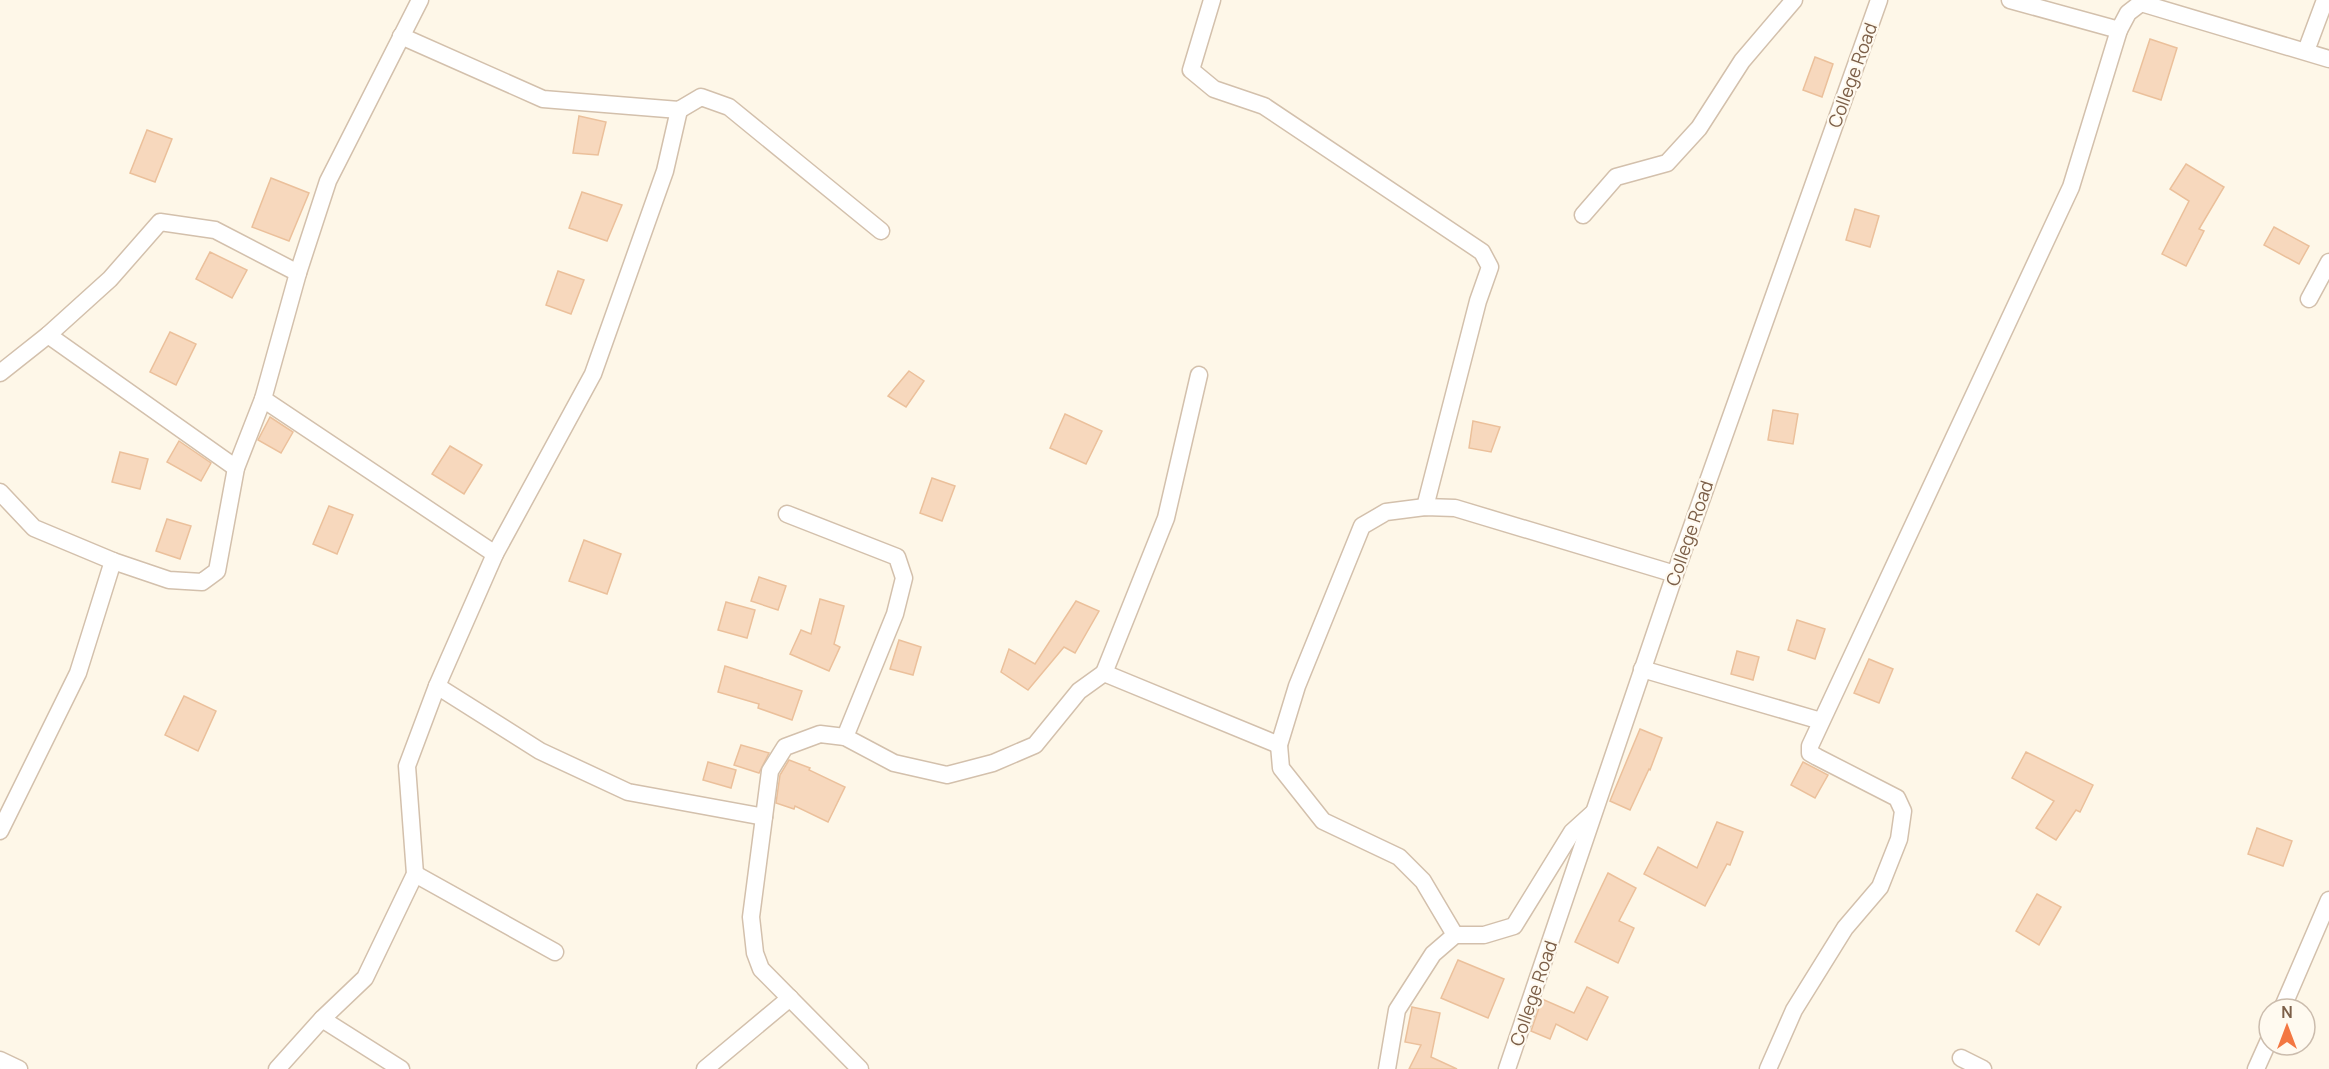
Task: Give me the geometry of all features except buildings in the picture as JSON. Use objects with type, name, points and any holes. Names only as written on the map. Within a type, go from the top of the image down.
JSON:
[{"type":"street","points":[[0,492],[34,528],[113,561],[169,580],[202,582],[217,571],[236,468],[263,399],[298,273],[328,181],[420,0]]},
{"type":"street","points":[[1212,0],[1191,70],[1214,90],[1264,106],[1482,252],[1490,267],[1478,301],[1425,507]]},
{"type":"street","points":[[1583,215],[1616,177],[1667,163],[1699,128],[1742,61],[1794,0]]},
{"type":"street","name":"College Road","points":[[1507,1069],[1675,574],[1879,0]]},
{"type":"street","points":[[2010,0],[2119,30]]},
{"type":"street","points":[[2306,51],[2325,0]]},
{"type":"street","points":[[1768,1069],[1794,1010],[1845,928],[1880,887],[1899,839],[1903,811],[1896,798],[1810,753],[1810,747],[2071,187],[2119,30],[2128,13],[2141,1],[2329,59]]},
{"type":"street","points":[[401,36],[543,99],[679,110],[701,96],[729,107],[881,231]]},
{"type":"street","points":[[277,1069],[322,1019],[365,978],[416,874],[407,766],[437,686],[495,554],[593,374],[665,171],[679,110]]},
{"type":"street","points":[[0,373],[48,335],[110,279],[160,222],[215,230],[298,273]]},
{"type":"street","points":[[2308,299],[2329,262]]},
{"type":"street","points":[[48,335],[236,468]]},
{"type":"street","points":[[860,1069],[761,969],[755,952],[752,917],[770,771],[785,747],[820,734],[845,737],[894,763],[947,775],[993,763],[1035,745],[1079,691],[1104,674],[1166,518],[1199,375]]},
{"type":"street","points":[[263,399],[495,554]]},
{"type":"street","points":[[1455,935],[1423,881],[1399,857],[1323,821],[1281,768],[1279,745],[1297,686],[1362,526],[1386,512],[1425,507],[1455,508],[1675,574]]},
{"type":"street","points":[[787,514],[897,557],[904,578],[895,614],[845,737]]},
{"type":"street","points":[[0,831],[78,674],[113,561]]},
{"type":"street","points":[[1642,669],[1821,721]]},
{"type":"street","points":[[1104,674],[1279,745]]},
{"type":"street","points":[[437,686],[540,751],[628,792],[764,817]]},
{"type":"street","points":[[1387,1069],[1397,1010],[1433,954],[1455,935],[1484,935],[1514,926],[1572,832],[1594,812]]},
{"type":"street","points":[[416,874],[555,952]]},
{"type":"street","points":[[2287,997],[2329,900]]},
{"type":"street","points":[[705,1069],[790,998]]},
{"type":"street","points":[[322,1019],[401,1069]]},
{"type":"street","points":[[1961,1058],[1983,1069]]},
{"type":"street","points":[[0,1060],[20,1069]]}]
